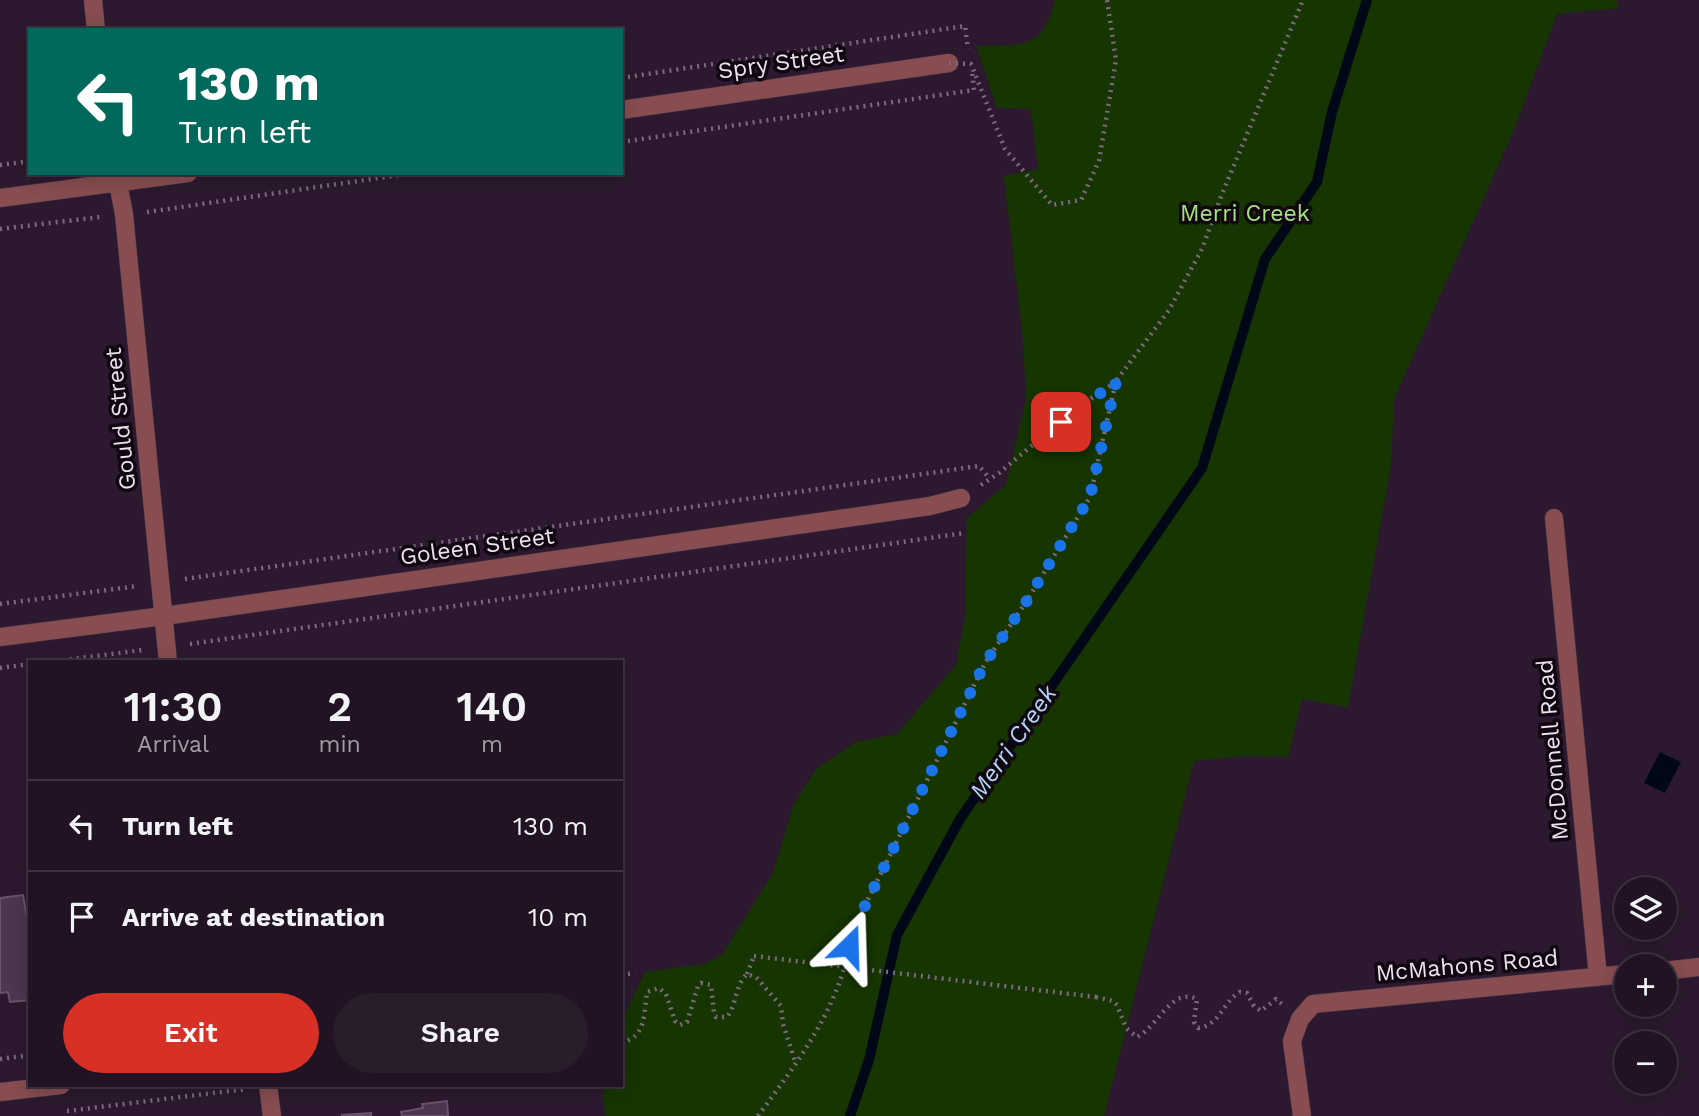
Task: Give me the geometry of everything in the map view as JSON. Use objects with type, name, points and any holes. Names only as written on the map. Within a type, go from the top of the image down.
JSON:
[{"type":"street","points":[[93,0],[96,28]]},
{"type":"street","name":"Spry Street","points":[[623,110],[949,62]]},
{"type":"street","points":[[0,198],[115,178],[159,175]]},
{"type":"street","name":"Gould Street","points":[[115,178],[124,214],[168,654]]},
{"type":"street","name":"Goleen Street","points":[[0,637],[930,506],[961,498]]},
{"type":"street","name":"McDonnell Road","points":[[1554,518],[1598,977]]},
{"type":"street","points":[[1677,970],[1699,967]]},
{"type":"street","name":"McMahons Road","points":[[1300,1019],[1313,1004],[1614,975]]},
{"type":"street","points":[[1300,1019],[1292,1041],[1302,1116]]},
{"type":"street","points":[[0,1093],[46,1087]]},
{"type":"street","points":[[268,1087],[272,1116]]},
{"type":"path","points":[[949,62],[971,64],[1005,149],[1052,205],[1081,201],[1099,161],[1116,60],[1107,0]]},
{"type":"path","points":[[961,498],[990,479],[1079,407],[1116,382],[1169,310],[1202,249],[1222,194],[1303,0]]},
{"type":"path","points":[[623,78],[965,26]]},
{"type":"path","points":[[623,142],[974,90]]},
{"type":"path","points":[[0,165],[28,161]]},
{"type":"path","points":[[0,229],[166,210],[400,175]]},
{"type":"path","points":[[758,1116],[796,1065],[819,1027],[836,992],[854,928],[985,663],[1090,497],[1116,382]]},
{"type":"path","points":[[0,604],[979,466],[990,479]]},
{"type":"path","points":[[79,660],[168,654],[965,533]]},
{"type":"path","points":[[0,668],[28,664]]},
{"type":"path","points":[[623,1042],[629,1041],[642,1028],[647,992],[659,988],[666,994],[675,1021],[680,1025],[687,1022],[701,982],[711,985],[716,1017],[727,1017],[732,1011],[741,979],[747,974],[754,956],[1096,996],[1113,1001],[1117,1005],[1126,1027],[1137,1037],[1147,1032],[1178,997],[1188,995],[1197,999],[1194,1022],[1198,1028],[1206,1028],[1216,1020],[1232,996],[1240,992],[1247,993],[1254,1006],[1261,1011],[1276,999],[1282,1002],[1284,1010],[1300,1019]]},
{"type":"path","points":[[623,975],[635,973]]},
{"type":"path","points":[[747,974],[756,977],[781,1006],[783,1024],[796,1065]]},
{"type":"path","points":[[0,1059],[28,1055]]},
{"type":"path","points":[[55,1113],[253,1087]]},
{"type":"green space","name":"Merri Creek","points":[[1055,0],[1616,0],[1619,8],[1557,14],[1513,132],[1394,399],[1391,465],[1348,707],[1302,699],[1288,757],[1245,756],[1194,761],[1104,1116],[605,1116],[603,1087],[623,1087],[623,1019],[645,972],[704,964],[722,955],[773,873],[793,806],[816,769],[856,742],[897,734],[956,665],[965,617],[967,518],[1006,485],[1026,399],[1023,339],[1004,176],[1038,169],[1031,109],[997,108],[976,46],[1005,46],[1028,42],[1044,29]]},
{"type":"water","points":[[1660,752],[1681,762],[1665,793],[1644,783]]},
{"type":"building","points":[[23,895],[28,924],[28,1000],[10,1002],[8,992],[0,993],[0,898]]},
{"type":"building","points":[[447,1101],[448,1116],[402,1116],[401,1112],[423,1108],[422,1104]]},
{"type":"building","points":[[371,1113],[371,1116],[341,1115]]},
{"type":"waterway","name":"Merri Creek","points":[[850,1116],[869,1060],[897,935],[960,819],[1202,468],[1265,259],[1317,182],[1332,112],[1367,0]]},
{"type":"route","points":[[849,946],[854,928],[985,663],[1090,497],[1116,382],[1061,422]]}]
